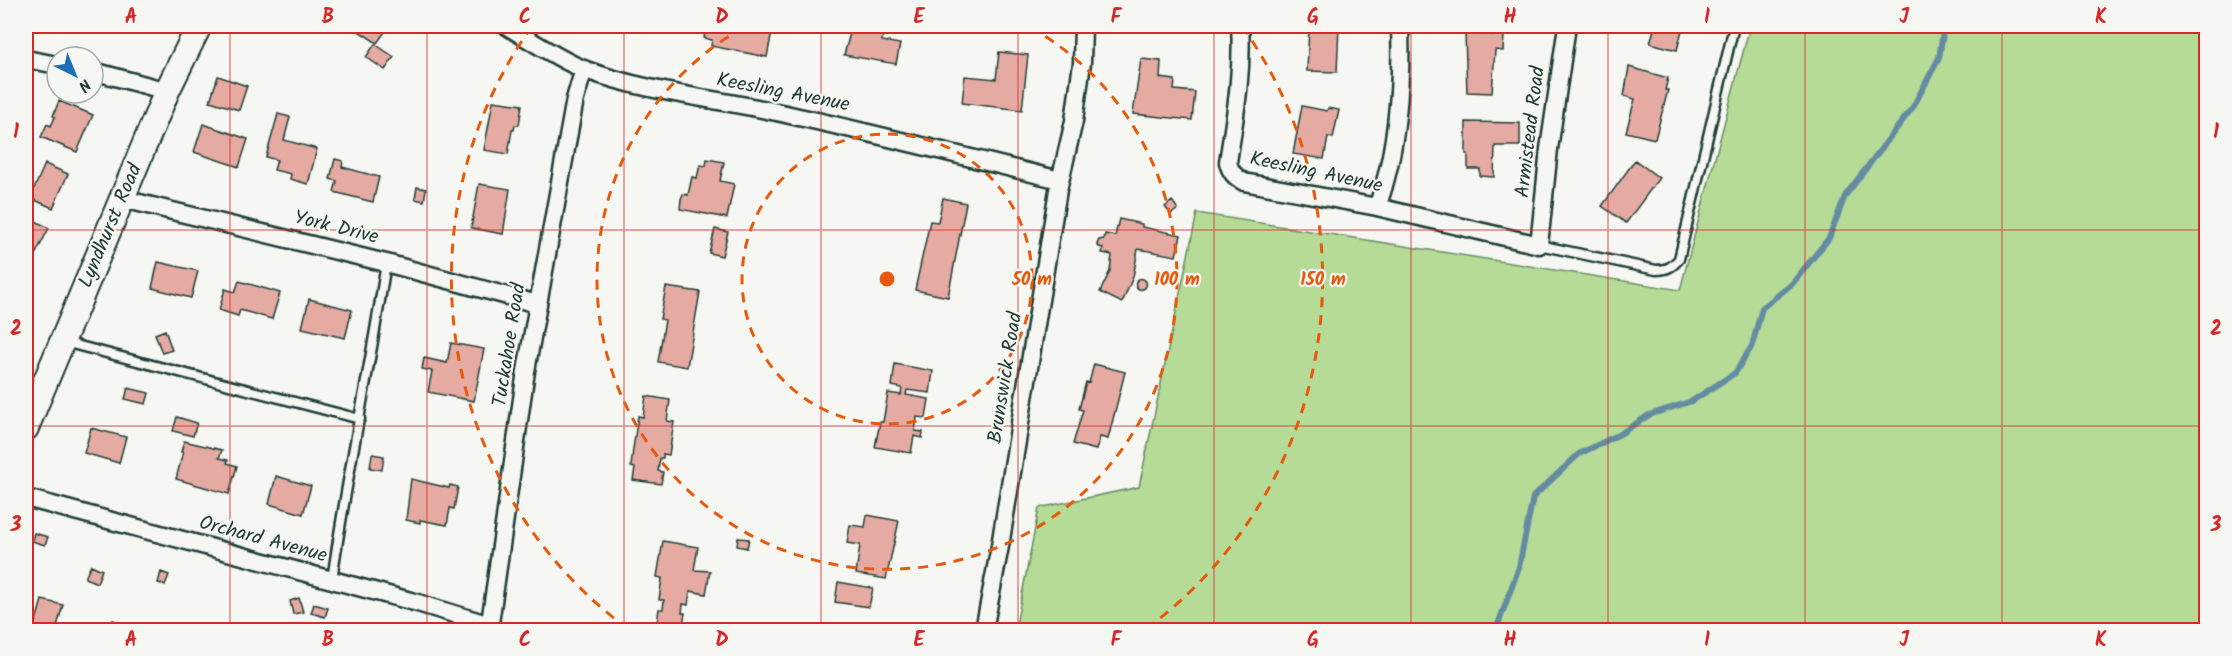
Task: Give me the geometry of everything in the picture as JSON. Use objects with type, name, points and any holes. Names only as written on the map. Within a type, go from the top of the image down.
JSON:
[{"type":"main road","name":"Lyndhurst Road","points":[[26,428],[167,91],[199,26]]},
{"type":"street","name":"Keesling Avenue","points":[[507,26],[584,69],[629,83],[687,96],[745,105],[894,138],[1060,180]]},
{"type":"street","name":"Brunswick Road","points":[[984,630],[1060,180],[1075,110],[1082,63],[1083,26]]},
{"type":"street","name":"Keesling Avenue","points":[[1240,26],[1239,85],[1228,162],[1230,170],[1236,177],[1244,182],[1377,207],[1539,245]]},
{"type":"street","points":[[1377,207],[1390,163],[1398,94],[1400,26]]},
{"type":"street","name":"Armistead Road","points":[[1539,245],[1549,149],[1567,26]]},
{"type":"street","points":[[26,59],[45,63]]},
{"type":"street","name":"Tuckahoe Road","points":[[489,628],[537,304],[575,99],[584,69]]},
{"type":"street","points":[[105,75],[167,91]]},
{"type":"street","name":"York Drive","points":[[123,199],[387,263],[537,304]]},
{"type":"street","name":"Orchard Avenue","points":[[26,498],[332,580],[489,628]]},
{"type":"lane","points":[[1539,245],[1656,270],[1664,270],[1672,266],[1678,259],[1734,26]]},
{"type":"lane","points":[[332,580],[387,263]]},
{"type":"lane","points":[[62,341],[360,419]]},
{"type":"green space","points":[[1750,26],[2206,26],[2206,630],[1015,630],[1039,508],[1139,487],[1197,213],[1680,290]]},
{"type":"building","points":[[351,26],[389,26],[377,43]]},
{"type":"building","points":[[706,26],[773,26],[767,57],[711,46],[712,40],[704,38]]},
{"type":"building","points":[[852,26],[864,27],[863,31],[883,35],[882,41],[900,44],[896,64],[844,55]]},
{"type":"building","points":[[1309,26],[1339,26],[1337,72],[1307,71]]},
{"type":"building","points":[[1655,26],[1683,26],[1677,50],[1650,43]]},
{"type":"building","points":[[1465,34],[1504,35],[1503,51],[1495,50],[1492,93],[1467,92]]},
{"type":"building","points":[[375,44],[394,57],[385,70],[366,57]]},
{"type":"building","points":[[999,52],[1028,55],[1022,110],[962,103],[965,76],[996,79]]},
{"type":"building","points":[[1141,59],[1161,61],[1160,78],[1175,80],[1174,90],[1195,92],[1192,120],[1133,114]]},
{"type":"building","points":[[1629,67],[1668,78],[1665,90],[1668,90],[1655,139],[1626,132],[1635,99],[1624,96]]},
{"type":"building","points":[[218,76],[247,86],[239,110],[210,101]]},
{"type":"building","points":[[493,101],[522,105],[519,125],[515,125],[512,130],[508,154],[484,150]]},
{"type":"building","points":[[57,105],[69,105],[93,115],[77,152],[41,137],[47,124],[51,126],[55,117],[53,116]]},
{"type":"building","points":[[1302,106],[1327,111],[1328,108],[1339,110],[1333,138],[1328,137],[1324,159],[1293,154]]},
{"type":"building","points":[[278,114],[290,117],[284,140],[317,149],[308,184],[290,179],[291,174],[274,170],[277,160],[266,157]]},
{"type":"building","points":[[1466,122],[1520,123],[1520,146],[1495,146],[1494,177],[1480,176],[1480,169],[1468,169]]},
{"type":"building","points":[[203,124],[248,139],[239,167],[194,152]]},
{"type":"building","points":[[335,159],[343,161],[342,167],[379,177],[373,202],[334,192],[337,181],[330,179]]},
{"type":"building","points":[[707,159],[724,162],[720,181],[734,184],[727,218],[680,209],[683,194],[688,195],[692,177],[697,178],[700,165],[706,166]]},
{"type":"building","points":[[1635,160],[1659,178],[1626,223],[1602,206]]},
{"type":"building","points":[[45,164],[68,174],[53,208],[30,198]]},
{"type":"building","points":[[479,184],[510,189],[503,234],[471,228]]},
{"type":"building","points":[[417,187],[426,189],[424,201],[415,199]]},
{"type":"building","points":[[943,198],[966,203],[948,297],[915,290],[930,221],[938,222]]},
{"type":"building","points":[[1172,201],[1178,209],[1171,214],[1165,207]]},
{"type":"building","points":[[26,218],[49,228],[34,257],[29,255],[26,263]]},
{"type":"building","points":[[1119,219],[1142,224],[1142,227],[1181,235],[1176,256],[1138,249],[1133,277],[1122,303],[1100,292],[1110,271],[1112,255],[1102,253],[1103,248],[1097,244],[1099,240],[1104,239],[1105,234],[1115,236]]},
{"type":"building","points":[[715,229],[728,232],[722,256],[709,253]]},
{"type":"building","points":[[158,262],[198,271],[191,298],[152,288]]},
{"type":"building","points":[[1141,278],[1147,284],[1141,290],[1135,284]]},
{"type":"building","points":[[239,281],[280,293],[272,319],[240,310],[238,316],[219,310],[225,289],[235,292]]},
{"type":"building","points":[[666,287],[700,292],[687,367],[658,362],[665,320],[660,319]]},
{"type":"building","points":[[309,299],[352,310],[345,338],[302,328]]},
{"type":"building","points":[[165,330],[172,350],[162,353],[155,334]]},
{"type":"building","points":[[451,343],[484,349],[474,401],[428,392],[432,371],[422,369],[424,358],[447,363]]},
{"type":"building","points":[[895,364],[933,371],[930,393],[907,390],[906,395],[929,399],[926,418],[917,417],[915,431],[923,432],[922,438],[914,436],[911,453],[875,447],[880,422],[883,422],[888,393],[901,395],[902,388],[892,386]]},
{"type":"building","points":[[1094,364],[1125,372],[1108,439],[1100,437],[1096,450],[1073,444],[1083,410],[1079,409],[1086,382],[1089,383]]},
{"type":"building","points":[[128,388],[149,393],[146,404],[125,399]]},
{"type":"building","points":[[646,396],[670,400],[667,421],[674,422],[669,455],[663,454],[663,458],[660,458],[658,471],[663,472],[661,484],[633,480],[635,468],[631,467],[638,416],[643,417]]},
{"type":"building","points":[[177,417],[197,423],[193,436],[173,431]]},
{"type":"building","points":[[91,428],[126,437],[119,463],[84,453]]},
{"type":"building","points":[[184,441],[222,450],[219,458],[228,460],[227,463],[237,466],[229,494],[176,479]]},
{"type":"building","points":[[372,454],[384,456],[382,470],[370,468]]},
{"type":"building","points":[[276,476],[311,486],[303,514],[269,504]]},
{"type":"building","points":[[411,479],[449,488],[450,485],[458,487],[454,509],[450,508],[447,525],[406,520]]},
{"type":"building","points":[[867,515],[899,521],[886,579],[856,574],[860,545],[847,543],[850,525],[865,527]]},
{"type":"building","points":[[34,533],[48,537],[45,545],[32,541]]},
{"type":"building","points":[[738,538],[749,539],[747,548],[737,546]]},
{"type":"building","points":[[663,541],[698,547],[694,570],[710,571],[706,594],[690,591],[688,605],[683,604],[682,613],[685,613],[682,630],[656,630],[659,609],[663,609],[664,600],[659,600],[662,578],[657,577]]},
{"type":"building","points":[[91,565],[102,570],[97,583],[85,578]]},
{"type":"building","points":[[161,572],[169,575],[165,585],[158,583]]},
{"type":"building","points":[[838,582],[873,588],[869,607],[835,602]]},
{"type":"building","points":[[299,598],[303,612],[293,614],[290,601]]},
{"type":"building","points":[[42,600],[63,605],[56,630],[26,630],[26,618],[36,621]]},
{"type":"building","points":[[314,604],[328,608],[325,617],[311,613]]},
{"type":"building","points":[[113,620],[132,627],[131,630],[108,630]]},
{"type":"waterway","points":[[1496,630],[1519,567],[1533,497],[1579,454],[1620,434],[1649,415],[1692,401],[1735,373],[1752,346],[1762,308],[1792,284],[1829,238],[1845,196],[1913,107],[1939,58],[1944,26]]}]
